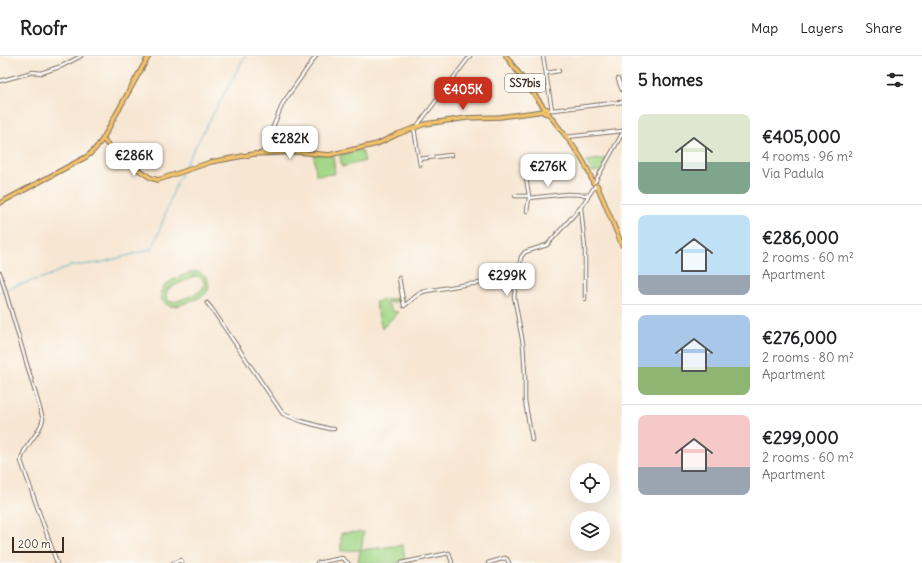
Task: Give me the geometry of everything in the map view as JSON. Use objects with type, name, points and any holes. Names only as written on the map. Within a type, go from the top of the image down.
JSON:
[{"type":"main road","points":[[0,203],[86,157],[94,151],[103,139],[137,75],[149,56]]},
{"type":"main road","name":"SS7bis","points":[[506,56],[548,111],[583,161],[596,185],[622,245]]},
{"type":"main road","points":[[103,139],[118,157],[151,178],[162,179],[211,162],[262,153],[298,152],[330,155],[368,146],[415,127],[467,118],[500,117],[548,111]]},
{"type":"street","points":[[0,81],[33,72],[41,73],[62,66],[81,56]]},
{"type":"street","points":[[262,153],[283,103],[316,56]]},
{"type":"street","points":[[420,165],[415,127],[470,56]]},
{"type":"street","points":[[543,56],[546,73],[548,111],[622,102]]},
{"type":"street","points":[[546,73],[559,71]]},
{"type":"street","points":[[618,79],[622,90]]},
{"type":"street","points":[[566,137],[622,132]]},
{"type":"street","points":[[532,440],[525,397],[523,344],[515,302],[516,282],[520,257],[528,251],[547,245],[581,207],[596,185],[622,132]]},
{"type":"street","points":[[419,160],[451,155]]},
{"type":"street","points":[[526,178],[529,197],[527,211]]},
{"type":"street","points":[[515,196],[529,197],[567,194],[588,195]]},
{"type":"street","points":[[581,207],[584,248],[585,299]]},
{"type":"street","points":[[0,273],[43,419],[39,430],[23,454],[21,461],[57,563]]},
{"type":"street","points":[[399,278],[404,306],[420,293],[426,291],[469,284],[516,282]]},
{"type":"street","points":[[207,303],[282,414],[301,421],[334,429]]},
{"type":"street","points":[[401,563],[444,553],[449,553],[452,563]]},
{"type":"street","points":[[317,563],[339,558],[343,558],[348,563]]},
{"type":"street","points":[[488,563],[505,558],[509,563]]},
{"type":"street","points":[[172,563],[181,560],[182,563]]},
{"type":"green space","points":[[362,150],[365,161],[342,167],[340,155]]},
{"type":"green space","points":[[314,155],[333,155],[335,174],[316,175]]},
{"type":"green space","points":[[606,158],[607,160],[602,171],[592,172],[586,161]]},
{"type":"green space","points":[[191,272],[199,272],[206,277],[209,287],[205,294],[197,299],[177,306],[169,306],[166,304],[161,298],[161,293],[166,284]],"holes":[[[197,276],[204,282],[202,289],[188,297],[174,302],[167,299],[166,294],[168,289]]]},
{"type":"green space","points":[[402,297],[402,301],[397,302],[397,299],[395,302],[391,303],[391,301],[389,301],[389,303],[386,304],[386,306],[390,306],[392,311],[398,312],[382,329],[375,302]]},
{"type":"green space","points":[[364,532],[361,550],[403,545],[405,561],[396,563],[358,563],[360,550],[341,551],[341,533]]},
{"type":"waterway","points":[[183,169],[245,56]]},
{"type":"waterway","points":[[0,292],[48,276],[70,266],[100,263],[152,249],[181,174]]}]
